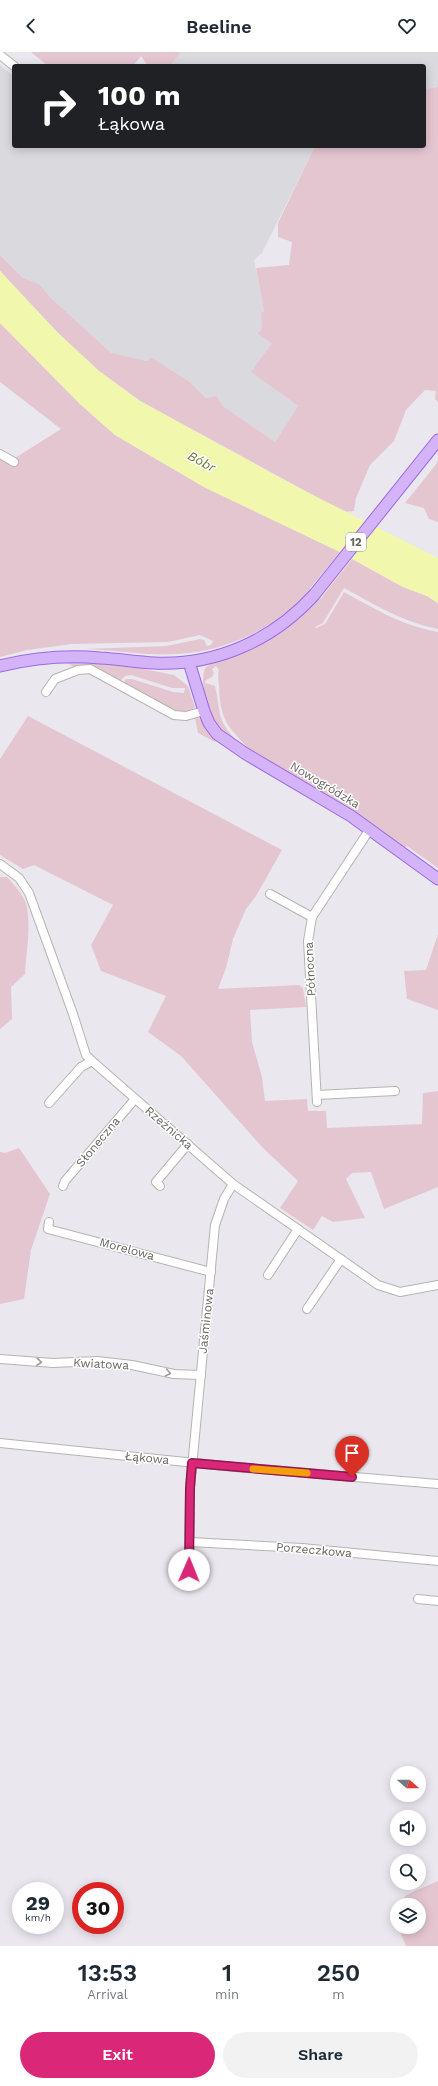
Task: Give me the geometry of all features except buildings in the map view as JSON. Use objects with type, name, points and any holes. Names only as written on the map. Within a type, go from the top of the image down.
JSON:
[{"type":"main road","name":"12","points":[[0,666],[27,660],[56,657],[98,658],[156,663],[189,662],[225,654],[253,642],[299,611],[314,595],[438,440]]},
{"type":"main road","name":"Nowogródzka","points":[[189,662],[204,711],[209,723],[217,734],[246,754],[331,803],[370,829],[438,879]]},
{"type":"street","points":[[0,55],[12,64]]},
{"type":"street","points":[[0,454],[14,462]]},
{"type":"street","points":[[46,692],[55,679],[82,669],[90,669],[174,715],[186,716],[204,711]]},
{"type":"street","name":"Północna","points":[[370,829],[312,917],[308,941],[317,1099],[395,1091]]},
{"type":"street","name":"Rzeźnicka","points":[[0,864],[19,878],[29,894],[73,1014],[86,1055],[92,1061],[233,1184],[378,1285],[391,1290],[409,1292],[438,1285]]},
{"type":"street","points":[[270,894],[312,917]]},
{"type":"street","points":[[49,1103],[81,1067],[92,1061]]},
{"type":"street","name":"Słoneczna","points":[[63,1186],[135,1099]]},
{"type":"street","points":[[160,1186],[156,1182],[188,1144]]},
{"type":"street","name":"Jaśminowa","points":[[189,1570],[190,1488],[211,1272],[214,1225],[218,1212],[233,1184]]},
{"type":"street","name":"Morelowa","points":[[50,1222],[48,1229],[211,1272]]},
{"type":"street","points":[[268,1275],[298,1229]]},
{"type":"street","points":[[306,1309],[341,1259]]},
{"type":"street","name":"Kwiatowa","points":[[0,1359],[53,1363],[97,1361],[132,1365],[174,1374],[200,1375]]},
{"type":"street","name":"Łąkowa","points":[[0,1443],[192,1463],[438,1484]]},
{"type":"street","name":"Porzeczkowa","points":[[190,1542],[302,1548],[438,1561]]},
{"type":"street","points":[[418,1599],[438,1601]]},
{"type":"shaded area","points":[[31,52],[181,52],[172,64],[147,64],[141,56],[135,64],[46,64]]},
{"type":"shaded area","points":[[181,52],[438,52],[438,87],[426,89],[426,64],[172,64]]},
{"type":"shaded area","points":[[0,65],[12,74],[12,148],[314,148],[262,253],[254,260],[264,311],[261,313],[262,329],[273,343],[251,372],[298,406],[275,442],[223,406],[217,396],[206,398],[190,382],[151,357],[147,361],[111,354],[52,299],[39,284],[23,278],[0,255]]},
{"type":"shaded area","points":[[438,87],[438,402],[435,399],[436,391],[425,390],[406,410],[394,441],[370,465],[356,498],[354,511],[344,512],[140,401],[99,371],[57,332],[0,271],[0,255],[23,278],[39,284],[52,299],[111,353],[147,361],[151,357],[190,382],[206,398],[217,396],[223,406],[275,442],[298,406],[251,372],[272,343],[258,334],[262,329],[261,313],[264,311],[256,268],[289,265],[292,242],[278,237],[278,223],[314,148],[426,148],[426,89]]},
{"type":"shaded area","points":[[0,323],[80,404],[115,435],[204,487],[340,552],[310,588],[311,591],[282,616],[266,626],[232,643],[214,648],[176,654],[142,654],[85,649],[166,646],[200,639],[204,640],[207,646],[211,645],[213,641],[200,635],[168,642],[72,644],[27,650],[0,657],[0,459],[12,466],[15,458],[61,429],[0,382]]},
{"type":"shaded area","points":[[438,462],[438,522],[429,519],[424,508],[405,503]]},
{"type":"shaded area","points":[[352,559],[403,587],[427,596],[438,603],[438,629],[413,622],[378,607],[344,588],[323,623],[315,627],[316,628],[325,624],[344,592],[378,611],[401,621],[413,626],[438,632],[438,868],[407,846],[404,848],[252,752],[232,730],[224,717],[220,700],[219,670],[216,666],[212,669],[214,673],[212,677],[206,680],[205,683],[215,686],[222,721],[238,742],[225,734],[215,724],[207,704],[203,687],[204,672],[206,667],[251,649],[273,637],[292,623],[319,597],[321,598]]},
{"type":"shaded area","points":[[64,661],[118,664],[174,675],[188,686],[195,707],[188,713],[178,712],[123,683],[126,679],[132,679],[173,692],[184,693],[185,688],[172,688],[131,675],[125,676],[120,681],[77,669]]},
{"type":"shaded area","points":[[28,716],[282,850],[256,896],[246,909],[233,939],[226,968],[218,989],[299,985],[303,988],[306,1007],[250,1010],[252,1042],[262,1077],[265,1101],[307,1099],[308,1111],[326,1111],[327,1128],[422,1124],[423,1093],[438,1091],[438,1187],[384,1209],[371,1172],[352,1173],[346,1179],[365,1218],[333,1222],[322,1216],[313,1230],[280,1208],[298,1181],[262,1147],[181,1056],[148,1032],[166,996],[101,971],[91,945],[113,905],[34,865],[23,869],[0,855],[0,759]]},
{"type":"shaded area","points":[[195,718],[200,719],[217,739],[215,742],[198,733]]},
{"type":"shaded area","points":[[0,877],[7,877],[22,895],[27,908],[29,924],[25,974],[11,987],[12,1019],[0,1029]]},
{"type":"shaded area","points":[[438,934],[438,1010],[407,999],[404,971],[426,970]]},
{"type":"shaded area","points":[[19,1148],[50,1194],[31,1250],[24,1299],[0,1304],[0,1152],[5,1153]]},
{"type":"shaded area","points":[[438,1881],[438,1946],[406,1946],[401,1934],[426,1934],[426,1898],[404,1898],[406,1895],[417,1890],[426,1890],[426,1886]]},
{"type":"water","name":"Bóbr","points":[[0,271],[57,332],[99,371],[140,401],[295,486],[438,558],[438,603],[427,596],[403,587],[340,552],[204,487],[115,435],[80,404],[0,323]]},
{"type":"slow traffic","points":[[253,1469],[307,1473]]},
{"type":"route","points":[[189,1570],[190,1488],[192,1463],[352,1477]]}]
